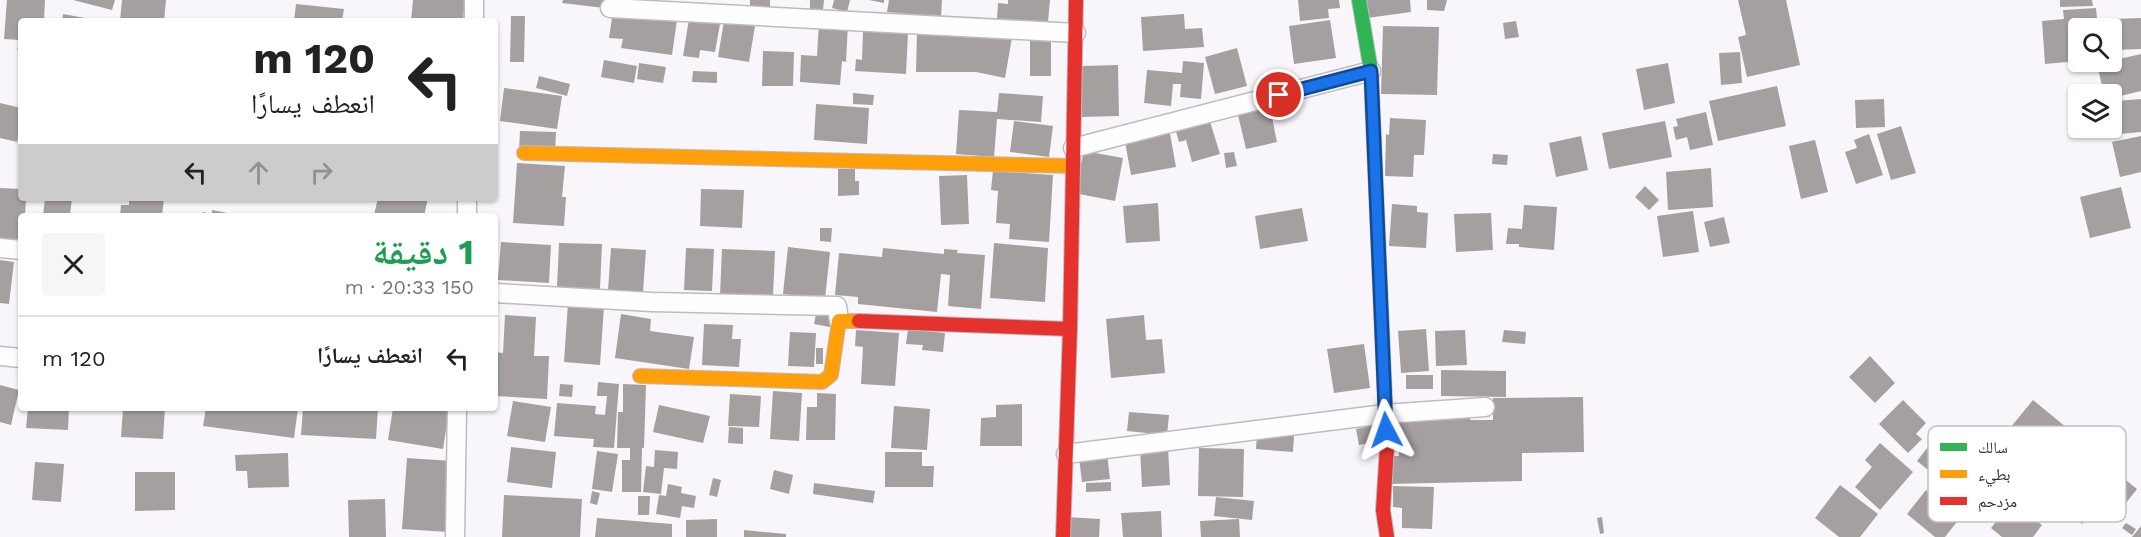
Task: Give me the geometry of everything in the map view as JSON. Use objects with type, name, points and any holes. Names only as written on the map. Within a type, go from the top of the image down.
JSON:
[{"type":"street","points":[[474,0],[474,18]]},
{"type":"street","points":[[1063,537],[1070,329],[1076,0]]},
{"type":"street","points":[[1359,0],[1371,71],[1387,447],[1383,510],[1387,537]]},
{"type":"street","points":[[610,8],[1076,33]]},
{"type":"street","points":[[524,153],[1073,157],[1371,71]]},
{"type":"street","points":[[0,248],[18,250]]},
{"type":"street","points":[[498,293],[652,302],[837,306],[839,321],[831,375],[822,382],[640,376]]},
{"type":"street","points":[[839,321],[1070,329]]},
{"type":"street","points":[[0,356],[18,358]]},
{"type":"street","points":[[1066,454],[1384,414],[1485,407]]},
{"type":"street","points":[[455,537],[457,411]]},
{"type":"building","points":[[7,0],[45,0],[44,18],[18,18],[18,40],[4,39]]},
{"type":"building","points":[[73,0],[115,0],[112,10]]},
{"type":"building","points":[[122,0],[166,0],[164,18],[120,18]]},
{"type":"building","points":[[413,0],[465,0],[463,18],[411,18]]},
{"type":"building","points":[[563,0],[606,0],[604,8],[562,3]]},
{"type":"building","points":[[750,0],[770,0],[770,8],[750,7]]},
{"type":"building","points":[[810,0],[824,0],[823,10],[810,9]]},
{"type":"building","points":[[834,0],[850,0],[847,12],[832,8]]},
{"type":"building","points":[[889,0],[942,0],[941,17],[887,12]]},
{"type":"building","points":[[1008,0],[1050,0],[1048,22],[997,19],[998,3],[1008,4]]},
{"type":"building","points":[[1298,0],[1339,0],[1340,8],[1328,9],[1329,18],[1300,21]]},
{"type":"building","points":[[1364,0],[1410,0],[1411,12],[1367,18]]},
{"type":"building","points":[[1427,0],[1447,0],[1444,11],[1427,10]]},
{"type":"building","points":[[1738,0],[1786,0],[1800,65],[1747,77],[1738,37],[1746,35]]},
{"type":"building","points":[[2060,0],[2092,0],[2093,6],[2060,7]]},
{"type":"building","points":[[296,4],[344,9],[342,18],[294,18]]},
{"type":"building","points":[[2096,8],[2097,18],[2068,18],[2068,62],[2045,64],[2042,21],[2064,19],[2063,10]]},
{"type":"building","points":[[613,10],[677,20],[672,55],[621,48],[623,39],[609,38]]},
{"type":"building","points":[[63,14],[85,18],[62,18]]},
{"type":"building","points":[[1184,14],[1185,29],[1202,28],[1204,47],[1143,51],[1141,17]]},
{"type":"building","points":[[511,16],[525,16],[524,62],[510,62]]},
{"type":"building","points":[[2141,18],[2141,49],[2122,50],[2122,19]]},
{"type":"building","points":[[689,19],[720,24],[715,52],[700,50],[699,58],[683,56]]},
{"type":"building","points":[[1330,20],[1336,58],[1294,64],[1289,26]]},
{"type":"building","points":[[724,21],[755,26],[749,62],[718,57]]},
{"type":"building","points":[[1516,21],[1519,37],[1505,39],[1503,23]]},
{"type":"building","points":[[819,22],[848,24],[846,62],[842,61],[840,85],[800,82],[801,55],[817,56]]},
{"type":"building","points":[[1383,26],[1439,27],[1437,95],[1381,94]]},
{"type":"building","points":[[863,31],[908,33],[906,74],[855,71],[856,59],[862,60]]},
{"type":"building","points":[[1013,32],[1005,78],[976,72],[916,72],[917,33]]},
{"type":"building","points":[[1051,36],[1051,76],[1030,76],[1030,37]]},
{"type":"building","points":[[1237,48],[1247,86],[1215,94],[1205,57]]},
{"type":"building","points":[[763,51],[794,52],[793,86],[762,86]]},
{"type":"building","points":[[1740,52],[1742,83],[1721,85],[1719,53]]},
{"type":"building","points":[[2141,54],[2141,91],[2122,96],[2122,84],[2102,84],[2099,72],[2122,72],[2122,58]]},
{"type":"building","points":[[604,60],[637,66],[634,83],[601,77]]},
{"type":"building","points":[[1183,61],[1204,63],[1201,99],[1180,97],[1181,84],[1173,84],[1171,106],[1144,103],[1147,70],[1182,73]]},
{"type":"building","points":[[639,63],[666,67],[663,83],[637,79]]},
{"type":"building","points":[[1668,63],[1675,103],[1644,110],[1636,69]]},
{"type":"building","points":[[1118,65],[1119,116],[1081,117],[1081,66]]},
{"type":"building","points":[[693,71],[717,72],[717,83],[692,82]]},
{"type":"building","points":[[539,76],[570,84],[567,96],[536,88]]},
{"type":"building","points":[[1777,86],[1786,126],[1718,141],[1709,101]]},
{"type":"building","points":[[504,88],[562,96],[557,129],[500,121]]},
{"type":"building","points":[[853,93],[874,95],[873,105],[853,104]]},
{"type":"building","points":[[999,93],[1043,96],[1041,122],[997,119],[994,157],[956,154],[959,110],[997,112]]},
{"type":"building","points":[[1884,99],[1885,127],[1856,128],[1855,100]]},
{"type":"building","points":[[2141,99],[2141,132],[2122,134],[2122,101]]},
{"type":"building","points":[[0,103],[18,107],[17,142],[0,138]]},
{"type":"building","points":[[816,104],[869,108],[867,144],[814,140]]},
{"type":"building","points":[[1270,108],[1277,142],[1246,149],[1238,115]]},
{"type":"building","points":[[1706,112],[1713,145],[1690,150],[1687,137],[1676,140],[1673,127],[1678,126],[1676,119]]},
{"type":"building","points":[[1208,115],[1220,154],[1192,162],[1186,140],[1179,142],[1174,125]]},
{"type":"building","points":[[1390,118],[1426,120],[1424,155],[1414,155],[1413,177],[1385,176],[1386,134],[1389,135]]},
{"type":"building","points":[[1014,121],[1053,126],[1049,157],[1010,152]]},
{"type":"building","points":[[1665,121],[1672,157],[1609,169],[1602,133]]},
{"type":"building","points":[[1901,126],[1916,173],[1891,180],[1877,134]]},
{"type":"building","points":[[1169,128],[1176,167],[1131,175],[1124,136]]},
{"type":"building","points":[[520,131],[556,132],[555,153],[519,151]]},
{"type":"building","points":[[1869,134],[1883,175],[1856,184],[1845,152],[1857,148],[1854,140]]},
{"type":"building","points":[[1581,136],[1588,170],[1556,177],[1549,143]]},
{"type":"building","points":[[2141,136],[2141,172],[2120,177],[2112,142]]},
{"type":"building","points":[[1815,140],[1828,192],[1801,199],[1789,146]]},
{"type":"building","points":[[1084,151],[1123,158],[1115,201],[1074,193]]},
{"type":"building","points":[[1234,152],[1237,166],[1226,168],[1224,153]]},
{"type":"building","points":[[1493,154],[1508,155],[1507,165],[1492,164]]},
{"type":"building","points":[[517,163],[565,166],[562,197],[566,197],[564,226],[513,223]]},
{"type":"building","points":[[1711,168],[1713,207],[1668,210],[1666,172]]},
{"type":"building","points":[[838,169],[855,169],[855,181],[859,181],[859,195],[838,196]]},
{"type":"building","points":[[993,171],[1053,175],[1049,242],[1009,239],[1010,224],[996,223],[998,191],[991,190]]},
{"type":"building","points":[[967,175],[969,224],[941,225],[939,176]]},
{"type":"building","points":[[1645,186],[1659,200],[1649,210],[1635,197]]},
{"type":"building","points":[[2121,187],[2131,228],[2090,238],[2080,197]]},
{"type":"building","points":[[0,188],[18,189],[18,201],[26,201],[25,213],[18,213],[18,244],[0,243]]},
{"type":"building","points":[[701,189],[744,190],[742,228],[700,226]]},
{"type":"building","points":[[45,201],[72,201],[70,213],[43,213]]},
{"type":"building","points":[[129,201],[164,201],[162,213],[120,213],[121,205],[129,205]]},
{"type":"building","points":[[377,201],[427,201],[425,213],[374,213]]},
{"type":"building","points":[[1158,203],[1160,241],[1126,243],[1123,206]]},
{"type":"building","points":[[1392,204],[1417,206],[1417,212],[1428,213],[1426,248],[1389,246]]},
{"type":"building","points":[[1524,205],[1557,207],[1554,250],[1506,244],[1508,228],[1522,229]]},
{"type":"building","points":[[1302,208],[1308,241],[1260,249],[1255,216]]},
{"type":"building","points":[[1693,211],[1699,252],[1663,257],[1657,216]]},
{"type":"building","points":[[1491,213],[1493,250],[1456,252],[1454,214]]},
{"type":"building","points":[[1724,217],[1730,243],[1710,247],[1704,222]]},
{"type":"building","points":[[820,228],[832,228],[831,242],[820,241]]},
{"type":"building","points":[[501,242],[551,245],[549,283],[498,280]]},
{"type":"building","points":[[559,243],[602,244],[600,289],[557,287]]},
{"type":"building","points":[[994,243],[1048,248],[1045,302],[990,298]]},
{"type":"building","points":[[788,247],[830,252],[825,299],[783,294]]},
{"type":"building","points":[[611,248],[646,250],[643,292],[608,290]]},
{"type":"building","points":[[686,248],[714,249],[712,291],[684,290]]},
{"type":"building","points":[[883,248],[944,254],[944,249],[958,250],[957,253],[985,255],[981,309],[948,306],[950,275],[941,274],[937,312],[858,304],[858,297],[835,295],[839,253],[882,257]]},
{"type":"building","points":[[722,249],[775,251],[773,297],[720,295]]},
{"type":"building","points":[[0,260],[14,262],[9,304],[0,303]]},
{"type":"building","points":[[568,303],[604,306],[600,365],[564,362]]},
{"type":"building","points":[[816,313],[837,317],[835,328],[814,324]]},
{"type":"building","points":[[621,314],[651,319],[650,331],[694,337],[689,369],[615,358]]},
{"type":"building","points":[[505,315],[536,317],[534,356],[549,356],[547,399],[498,396],[498,352],[503,353]]},
{"type":"building","points":[[1144,315],[1146,340],[1162,339],[1165,373],[1111,378],[1106,319]]},
{"type":"building","points":[[704,324],[733,325],[732,339],[741,339],[739,367],[702,365]]},
{"type":"building","points":[[908,329],[945,333],[943,352],[922,350],[923,345],[906,344]]},
{"type":"building","points":[[1426,329],[1429,371],[1401,373],[1398,331]]},
{"type":"building","points":[[856,330],[899,333],[895,386],[861,384],[863,347],[855,346]]},
{"type":"building","points":[[1465,330],[1467,365],[1436,366],[1435,331]]},
{"type":"building","points":[[1504,330],[1526,332],[1525,344],[1502,342]]},
{"type":"building","points":[[790,332],[816,333],[814,367],[788,366]]},
{"type":"building","points":[[1364,344],[1370,388],[1334,393],[1327,349]]},
{"type":"building","points":[[816,348],[823,348],[823,364],[816,364]]},
{"type":"building","points":[[1870,356],[1895,383],[1875,403],[1849,377]]},
{"type":"building","points":[[1441,370],[1506,371],[1506,397],[1441,396]]},
{"type":"building","points":[[1406,375],[1433,375],[1433,389],[1406,389]]},
{"type":"building","points":[[598,382],[619,384],[614,448],[593,447],[594,439],[554,436],[557,403],[596,406],[595,414],[605,415],[607,396],[597,396]]},
{"type":"building","points":[[560,384],[573,385],[572,397],[559,396]]},
{"type":"building","points":[[623,384],[646,385],[641,492],[622,492],[622,460],[630,460],[630,448],[617,448],[618,412],[623,412]]},
{"type":"building","points":[[0,385],[18,390],[18,394],[11,425],[0,422]]},
{"type":"building","points":[[773,391],[802,393],[799,441],[770,439]]},
{"type":"building","points":[[817,393],[836,394],[835,440],[806,440],[807,407],[817,407]]},
{"type":"building","points":[[730,394],[761,396],[759,427],[728,426]]},
{"type":"building","points":[[1583,397],[1584,452],[1522,453],[1522,481],[1389,484],[1389,456],[1399,456],[1399,418],[1470,417],[1470,420],[1493,420],[1493,398]]},
{"type":"building","points":[[1903,400],[1926,423],[1916,434],[1922,439],[1908,453],[1879,424]]},
{"type":"building","points":[[2033,400],[2065,426],[2012,426]]},
{"type":"building","points":[[513,401],[551,407],[545,442],[507,436]]},
{"type":"building","points":[[1022,404],[1022,446],[980,446],[981,418],[996,417],[996,405]]},
{"type":"building","points":[[659,405],[710,416],[703,443],[653,432]]},
{"type":"building","points":[[894,406],[930,409],[927,450],[891,448]]},
{"type":"building","points":[[28,411],[69,411],[68,430],[26,428]]},
{"type":"building","points":[[123,411],[165,411],[163,439],[121,437]]},
{"type":"building","points":[[206,411],[298,411],[294,438],[203,426]]},
{"type":"building","points":[[303,411],[378,411],[376,439],[301,435]]},
{"type":"building","points":[[393,411],[449,411],[443,449],[388,440]]},
{"type":"building","points":[[1129,412],[1169,415],[1167,435],[1127,431]]},
{"type":"building","points":[[1381,424],[1385,449],[1370,452],[1369,443],[1359,445],[1356,429]]},
{"type":"building","points":[[729,427],[743,428],[743,444],[728,443]]},
{"type":"building","points":[[1257,434],[1294,436],[1293,452],[1256,449]]},
{"type":"building","points":[[1880,443],[1913,472],[1880,510],[1855,487],[1872,467],[1865,460]]},
{"type":"building","points":[[511,447],[556,452],[552,488],[507,482]]},
{"type":"building","points":[[1168,447],[1170,485],[1142,487],[1140,448]]},
{"type":"building","points":[[1928,447],[1928,470],[1917,461]]},
{"type":"building","points":[[1199,448],[1244,449],[1243,497],[1198,496]]},
{"type":"building","points":[[655,450],[678,452],[677,469],[664,468],[661,494],[643,492],[646,466],[654,467]]},
{"type":"building","points":[[597,451],[618,454],[612,492],[592,489]]},
{"type":"building","points":[[885,452],[922,452],[922,466],[934,466],[933,487],[885,487]]},
{"type":"building","points":[[288,453],[289,487],[248,488],[247,471],[236,471],[235,455]]},
{"type":"building","points":[[1107,453],[1110,479],[1082,482],[1079,457]]},
{"type":"building","points":[[407,458],[452,461],[448,532],[402,529]]},
{"type":"building","points":[[35,462],[64,464],[61,502],[32,500]]},
{"type":"building","points":[[774,470],[793,475],[789,494],[770,489]]},
{"type":"building","points":[[135,472],[175,472],[175,510],[135,511]]},
{"type":"building","points":[[713,478],[721,480],[717,497],[709,495]]},
{"type":"building","points":[[2126,480],[2137,489],[2126,503]]},
{"type":"building","points":[[1111,482],[1111,491],[1086,492],[1086,483]]},
{"type":"building","points":[[814,483],[875,491],[873,503],[813,494]]},
{"type":"building","points":[[668,484],[682,487],[681,493],[696,496],[694,508],[682,506],[680,518],[656,514],[659,495],[666,496]]},
{"type":"building","points":[[1840,485],[1878,514],[1860,537],[1839,537],[1815,518]]},
{"type":"building","points":[[1393,486],[1434,487],[1432,529],[1402,528],[1402,508],[1393,507]]},
{"type":"building","points":[[1926,490],[1928,492],[1928,522],[1957,522],[1945,537],[1935,537],[1907,514]]},
{"type":"building","points":[[592,491],[600,493],[597,505],[590,503]]},
{"type":"building","points":[[504,495],[582,499],[580,537],[502,537]]},
{"type":"building","points":[[638,496],[650,496],[649,515],[638,515]]},
{"type":"building","points":[[1216,497],[1254,501],[1252,520],[1214,516]]},
{"type":"building","points":[[385,499],[386,537],[349,537],[348,500]]},
{"type":"building","points":[[1161,511],[1162,537],[1123,537],[1121,513]]},
{"type":"building","points":[[1066,517],[1100,519],[1099,537],[1065,537]]},
{"type":"building","points":[[1602,517],[1604,533],[1600,534],[1597,518]]},
{"type":"building","points":[[597,518],[672,524],[672,537],[595,537]]},
{"type":"building","points":[[717,519],[717,537],[686,537],[686,520]]},
{"type":"building","points":[[1239,519],[1240,537],[1201,537],[1200,521]]},
{"type":"building","points":[[1996,522],[2038,522],[2042,525],[2033,537],[2002,537],[1991,528]]},
{"type":"building","points":[[2126,523],[2136,529],[2132,535],[2122,528]]},
{"type":"building","points":[[2141,526],[2141,537],[2132,537]]},
{"type":"building","points":[[744,530],[786,534],[786,537],[744,537]]},
{"type":"traffic: fast","points":[[1359,0],[1371,71],[1385,401]]},
{"type":"traffic: slow","points":[[524,153],[1073,166]]},
{"type":"traffic: slow","points":[[640,376],[822,382],[831,375],[839,321],[859,321]]},
{"type":"traffic: jam","points":[[1063,537],[1070,329],[1076,0]]},
{"type":"traffic: jam","points":[[859,321],[1070,329]]},
{"type":"traffic: jam","points":[[1385,401],[1387,447],[1383,510],[1387,537]]},
{"type":"route","points":[[1279,95],[1371,71],[1386,430]]}]
